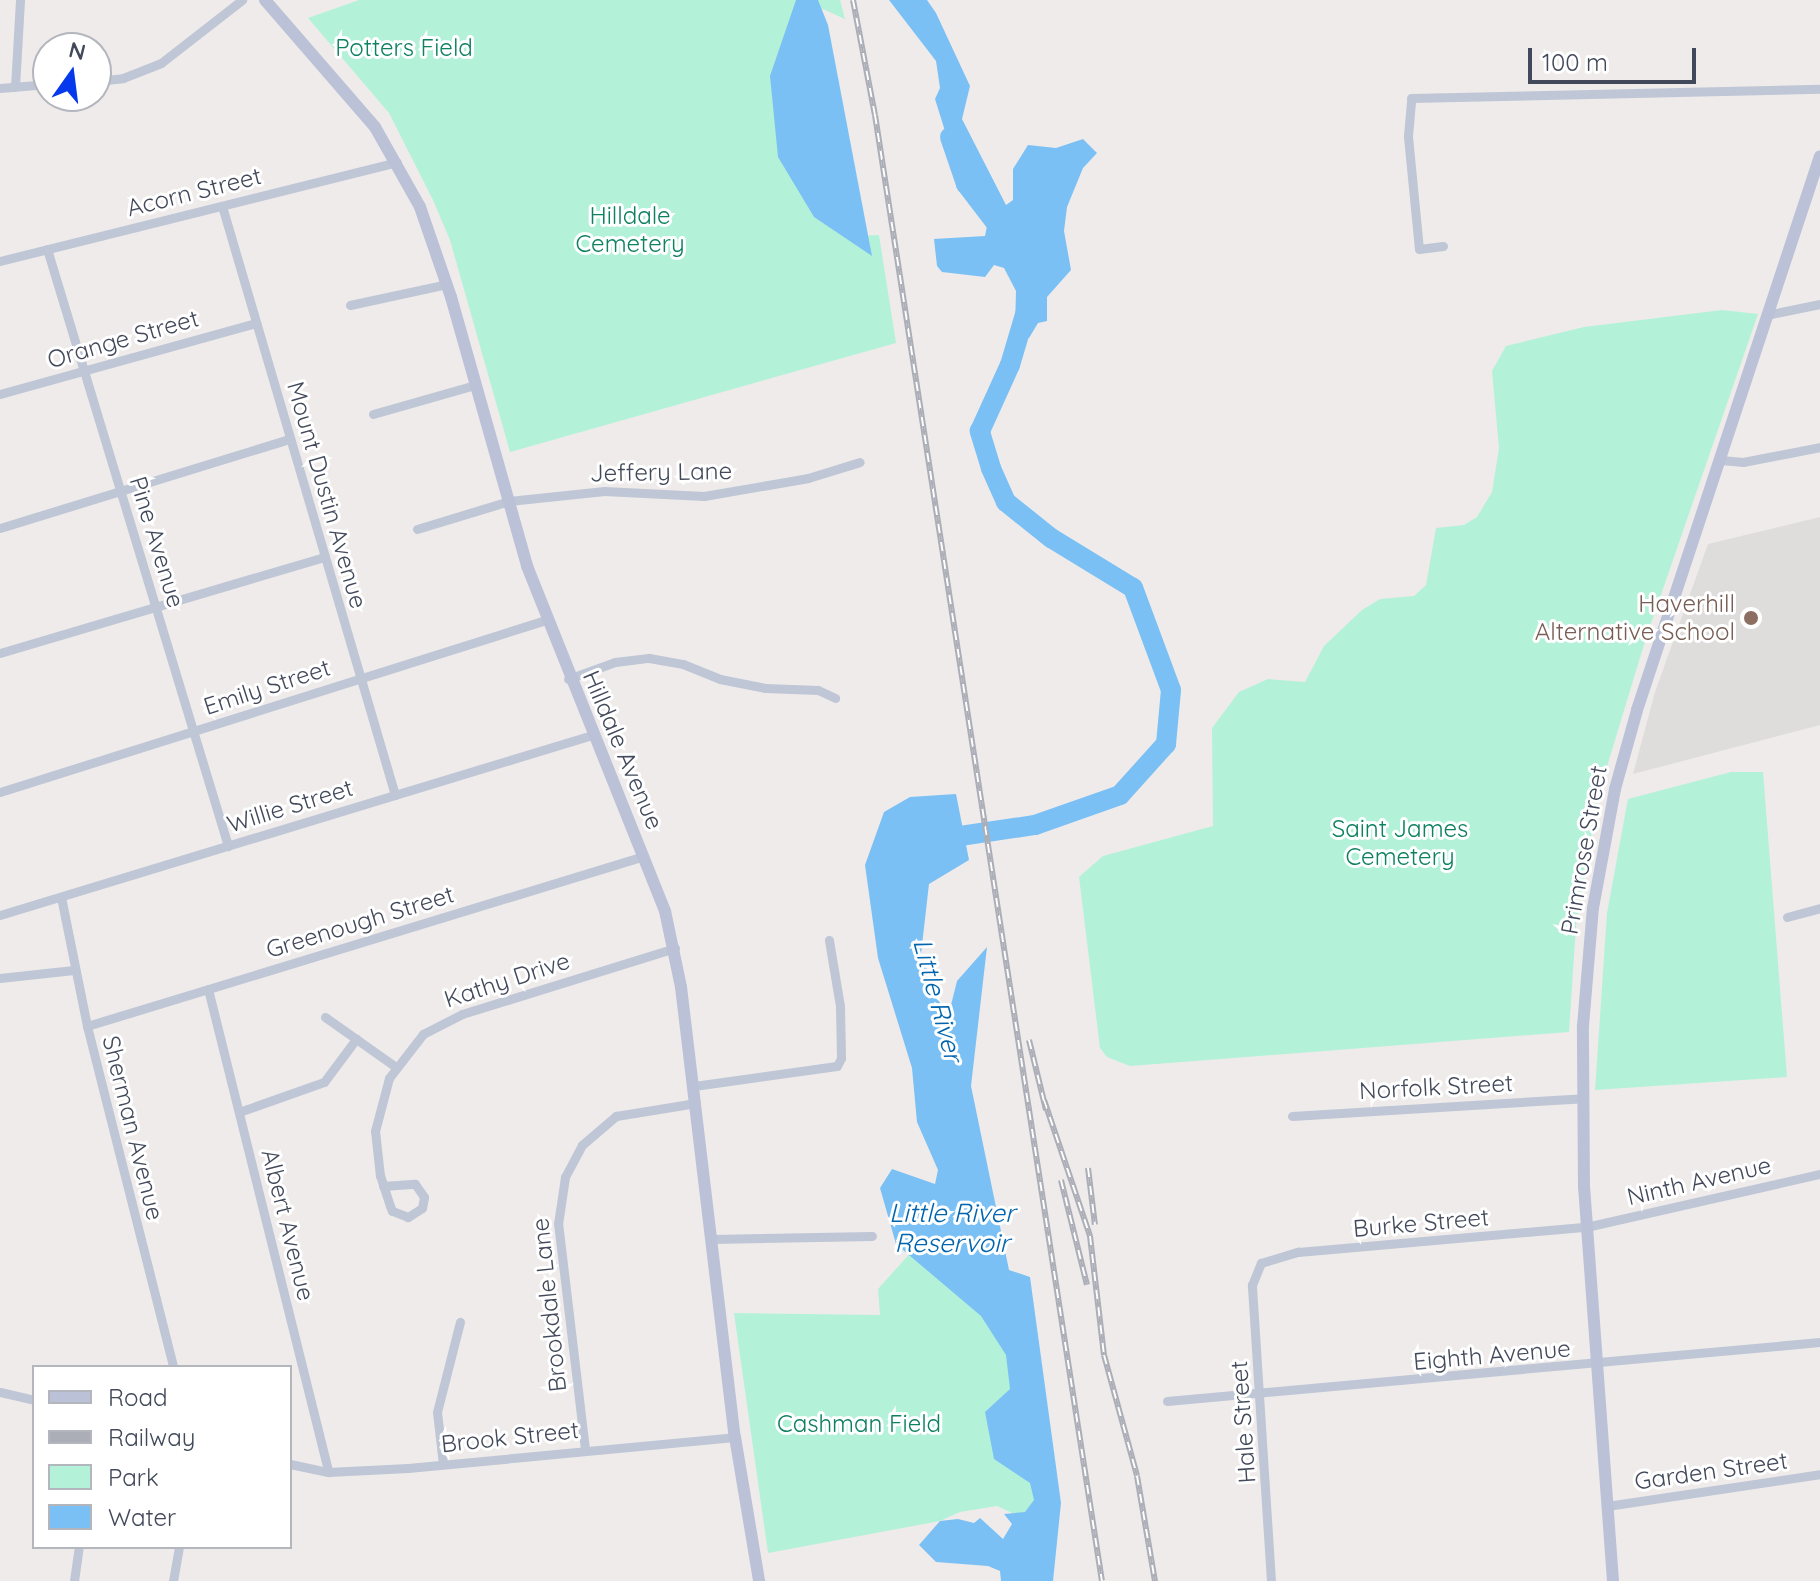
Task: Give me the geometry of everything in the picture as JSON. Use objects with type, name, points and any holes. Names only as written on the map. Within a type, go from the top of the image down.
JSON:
[{"type":"main road","name":"Hilldale Avenue","points":[[265,0],[362,109],[397,162],[431,232],[546,620],[644,856],[675,948],[735,1437],[759,1581]]},
{"type":"main road","name":"Primrose Street","points":[[1613,1581],[1586,1227],[1583,1098],[1593,908],[1615,789],[1820,160]]},
{"type":"street","points":[[15,87],[20,0]]},
{"type":"street","points":[[112,79],[161,63],[242,0]]},
{"type":"street","points":[[0,88],[32,85]]},
{"type":"street","points":[[1443,246],[1419,249],[1408,136],[1411,98],[1820,89]]},
{"type":"street","name":"Acorn Street","points":[[0,261],[397,162]]},
{"type":"street","name":"Mount Dustin Avenue","points":[[222,206],[395,795]]},
{"type":"street","name":"Pine Avenue","points":[[47,249],[228,846]]},
{"type":"street","points":[[350,305],[447,284]]},
{"type":"street","points":[[1771,314],[1820,304]]},
{"type":"street","name":"Orange Street","points":[[0,394],[256,323]]},
{"type":"street","points":[[373,414],[475,385]]},
{"type":"street","points":[[0,528],[290,439]]},
{"type":"street","points":[[1721,460],[1743,462],[1820,447]]},
{"type":"street","name":"Jeffery Lane","points":[[417,529],[509,501],[604,491],[704,496],[808,478],[860,462]]},
{"type":"street","points":[[0,653],[325,557]]},
{"type":"street","name":"Emily Street","points":[[0,792],[546,620]]},
{"type":"street","points":[[568,679],[615,662],[649,658],[683,664],[720,679],[765,688],[818,690],[835,698]]},
{"type":"street","name":"Willie Street","points":[[0,915],[592,735]]},
{"type":"street","name":"Greenough Street","points":[[87,1026],[644,856]]},
{"type":"street","name":"Sherman Avenue","points":[[61,897],[87,1026],[172,1365]]},
{"type":"street","points":[[1787,917],[1820,908]]},
{"type":"street","points":[[694,1086],[837,1066],[841,1058],[840,1006],[829,940]]},
{"type":"street","name":"Kathy Drive","points":[[383,1186],[415,1184],[424,1197],[422,1208],[408,1217],[397,1215],[383,1186],[375,1119],[396,1067],[423,1034],[449,1019],[675,948]]},
{"type":"street","points":[[0,978],[74,970]]},
{"type":"street","name":"Albert Avenue","points":[[208,989],[328,1472]]},
{"type":"street","points":[[325,1017],[396,1067]]},
{"type":"street","points":[[239,1112],[324,1082],[356,1039]]},
{"type":"street","name":"Norfolk Street","points":[[1292,1116],[1583,1098]]},
{"type":"street","name":"Brookdale Lane","points":[[585,1449],[558,1224],[565,1177],[582,1145],[616,1116],[696,1103]]},
{"type":"street","name":"Ninth Avenue","points":[[1586,1227],[1820,1174]]},
{"type":"street","name":"Burke Street","points":[[1261,1263],[1298,1252],[1586,1227]]},
{"type":"street","points":[[712,1239],[872,1236]]},
{"type":"street","name":"Hale Street","points":[[1261,1263],[1252,1285],[1263,1396],[1271,1581]]},
{"type":"street","points":[[443,1464],[437,1412],[460,1322]]},
{"type":"street","name":"Eighth Avenue","points":[[1167,1401],[1263,1396],[1596,1366],[1820,1342]]},
{"type":"street","points":[[0,1392],[32,1400]]},
{"type":"street","name":"Brook Street","points":[[292,1464],[328,1472],[735,1437]]},
{"type":"street","name":"Garden Street","points":[[1607,1506],[1820,1474]]},
{"type":"street","points":[[74,1581],[79,1549]]},
{"type":"street","points":[[173,1581],[179,1549]]},
{"type":"shaded area","name":"Haverhill Alternative School","points":[[1820,517],[1820,725],[1633,774],[1655,692],[1708,544]]},
{"type":"green space","name":"Hilldale Cemetery","points":[[359,0],[840,0],[845,19],[807,2],[860,236],[879,235],[896,343],[510,452],[450,240],[433,200],[389,113],[308,18]]},
{"type":"green space","name":"Saint James Cemetery","points":[[1722,310],[1758,314],[1646,638],[1598,796],[1576,925],[1569,1032],[1130,1066],[1107,1057],[1100,1048],[1079,877],[1103,856],[1213,826],[1212,728],[1239,692],[1268,679],[1305,682],[1324,646],[1362,610],[1380,599],[1414,596],[1426,585],[1436,528],[1464,525],[1477,517],[1492,492],[1499,448],[1492,371],[1506,346],[1584,327]]},
{"type":"green space","points":[[1731,772],[1763,772],[1787,1077],[1595,1090],[1607,913],[1628,799]]},
{"type":"green space","name":"Cashman Field","points":[[913,1250],[948,1271],[1008,1348],[1038,1509],[1027,1520],[997,1506],[960,1512],[940,1521],[768,1553],[734,1313],[880,1315],[878,1289]]},
{"type":"water","points":[[796,0],[818,0],[828,25],[872,256],[814,217],[778,157],[770,76]]},
{"type":"water","points":[[889,0],[927,0],[936,13],[970,86],[962,119],[1006,205],[1013,200],[1013,169],[1028,145],[1056,148],[1083,139],[1097,153],[1083,168],[1067,207],[1064,231],[1071,270],[1047,297],[1047,321],[1038,323],[1029,338],[1018,337],[1015,328],[1016,291],[1004,268],[994,265],[985,277],[942,272],[937,266],[934,239],[985,236],[988,221],[950,147],[935,99],[940,88],[936,61]]},
{"type":"water","name":"Little River Reservoir","points":[[956,794],[969,860],[929,884],[921,954],[947,1021],[957,981],[987,947],[971,1086],[1009,1270],[1030,1277],[1061,1503],[1053,1581],[1001,1581],[1000,1571],[988,1566],[936,1562],[919,1545],[940,1521],[958,1519],[974,1523],[980,1518],[1003,1539],[1012,1524],[1004,1514],[1025,1512],[1034,1500],[1030,1483],[994,1459],[985,1412],[1010,1389],[1006,1355],[981,1316],[896,1244],[880,1188],[892,1169],[935,1184],[938,1170],[917,1122],[912,1068],[878,958],[865,865],[884,812],[910,797]]},
{"type":"waterway","name":"Little River","points":[[950,137],[966,184],[999,227]]},
{"type":"waterway","name":"Little River","points":[[940,839],[1035,825],[1120,795],[1166,744],[1171,690],[1133,588],[1051,538],[1006,502],[991,468],[980,431],[1010,365],[1026,311]]},
{"type":"railway","points":[[853,0],[875,115],[1102,1581]]},
{"type":"railway","points":[[1029,1040],[1046,1110]]},
{"type":"railway","points":[[1044,1100],[1090,1236],[1104,1355],[1137,1476],[1155,1581]]},
{"type":"railway","points":[[1088,1168],[1095,1225]]},
{"type":"railway","points":[[1061,1180],[1087,1285]]},
{"type":"place","name":"Haverhill Alternative School","points":[[1751,618]]},
{"type":"park label","name":"Potters Field","points":[[404,48]]}]
